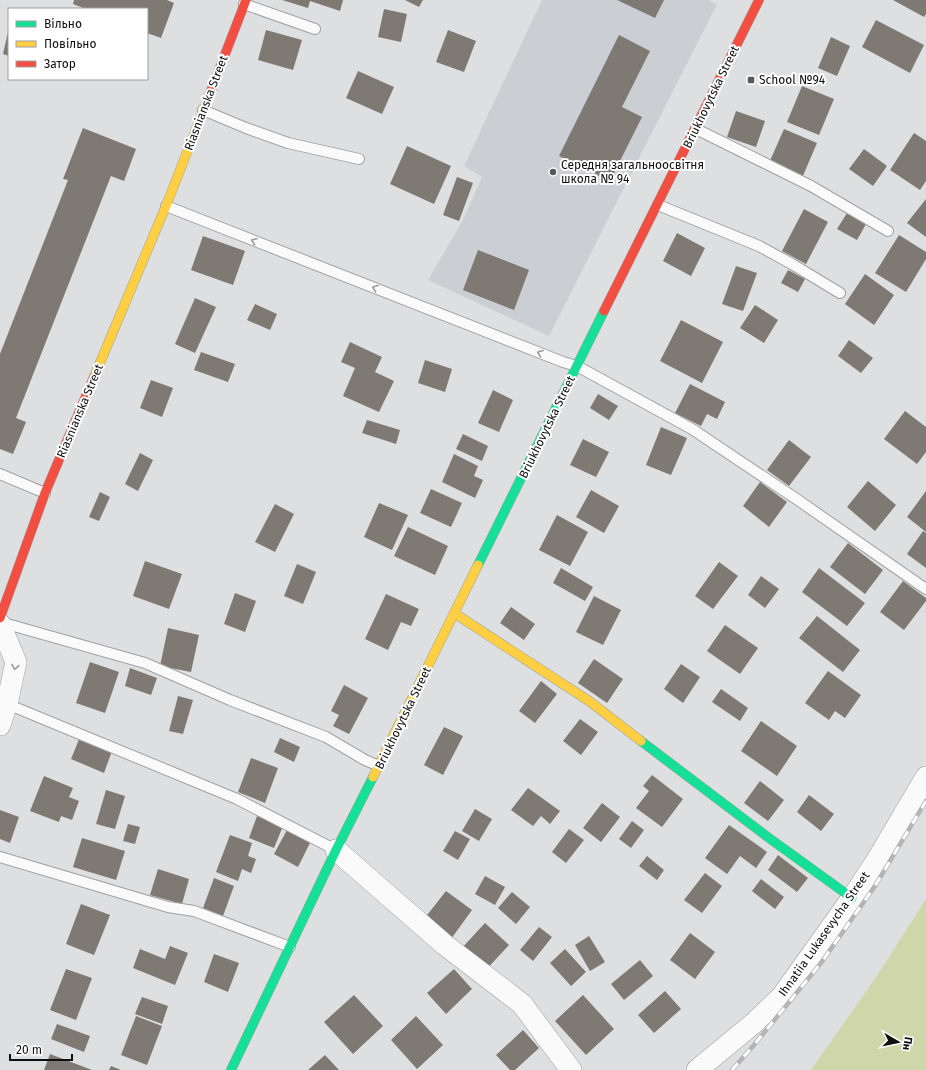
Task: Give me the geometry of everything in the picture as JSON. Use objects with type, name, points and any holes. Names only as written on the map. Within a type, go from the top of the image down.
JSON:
[{"type":"main road","name":"Briukhovytska Street","points":[[230,1070],[336,850],[759,0]]},
{"type":"main road","name":"Riasnianska Street","points":[[1,624],[45,493],[166,206],[245,2]]},
{"type":"main road","points":[[454,613],[589,701],[769,838],[852,898]]},
{"type":"street","points":[[0,725],[7,704],[16,662],[1,624]]},
{"type":"street","name":"Ihnatiia Lukasevycha Street","points":[[697,1070],[754,1023],[782,996],[852,898],[877,860],[926,777]]},
{"type":"street","points":[[336,850],[445,945],[522,1004],[570,1070]]},
{"type":"lane","points":[[245,2],[315,29]]},
{"type":"lane","points":[[203,110],[246,128],[288,143],[359,160]]},
{"type":"lane","points":[[696,129],[811,186],[888,231]]},
{"type":"lane","points":[[658,205],[759,246],[840,293]]},
{"type":"lane","name":"Briukhovytska Street","points":[[166,206],[563,362],[577,366]]},
{"type":"lane","points":[[577,366],[692,429],[926,589]]},
{"type":"lane","points":[[0,474],[45,493]]},
{"type":"lane","points":[[1,624],[144,663],[230,700],[326,737],[365,760],[379,766]]},
{"type":"lane","points":[[7,704],[237,799],[336,850]]},
{"type":"lane","points":[[0,857],[168,907],[194,911],[290,947]]},
{"type":"shaded area","name":"Середня загальноосвітня школа № 94","points":[[542,0],[708,0],[717,4],[549,336],[428,280],[463,220],[482,177],[464,166]]},
{"type":"green space","points":[[926,899],[926,1070],[811,1070],[875,979]]},
{"type":"building","points":[[74,0],[167,0],[174,3],[161,38],[148,33],[148,8],[83,8],[73,4]]},
{"type":"building","points":[[282,0],[343,0],[340,11],[310,1],[308,8]]},
{"type":"building","points":[[405,0],[423,0],[419,7]]},
{"type":"building","points":[[617,0],[664,0],[655,18]]},
{"type":"building","points":[[893,0],[926,0],[926,14],[924,17]]},
{"type":"building","points":[[384,9],[407,14],[401,42],[378,37]]},
{"type":"building","points":[[876,20],[924,45],[910,73],[862,47]]},
{"type":"building","points":[[266,30],[302,40],[293,70],[258,60]]},
{"type":"building","points":[[448,30],[476,41],[464,72],[436,62]]},
{"type":"building","points":[[8,32],[8,56],[3,54]]},
{"type":"building","points":[[619,35],[650,51],[622,107],[642,117],[610,181],[559,156]]},
{"type":"building","points":[[831,37],[850,46],[837,76],[818,68]]},
{"type":"building","points":[[358,71],[394,87],[382,114],[346,98]]},
{"type":"building","points":[[802,86],[834,99],[819,135],[787,122]]},
{"type":"building","points":[[736,111],[765,121],[756,147],[727,137]]},
{"type":"building","points":[[83,128],[136,149],[124,181],[111,176],[16,418],[26,422],[13,454],[0,449],[0,354],[68,180],[63,179]]},
{"type":"building","points":[[784,129],[817,143],[802,178],[769,163]]},
{"type":"building","points":[[914,133],[926,141],[926,181],[920,190],[890,170]]},
{"type":"building","points":[[407,146],[451,166],[434,204],[390,184]]},
{"type":"building","points":[[864,149],[887,166],[873,186],[849,169]]},
{"type":"building","points":[[457,177],[473,183],[459,221],[443,215]]},
{"type":"building","points":[[926,199],[926,237],[907,223]]},
{"type":"building","points":[[804,209],[828,222],[806,264],[782,251]]},
{"type":"building","points":[[847,213],[866,224],[857,240],[837,229]]},
{"type":"building","points":[[677,233],[705,248],[691,276],[663,261]]},
{"type":"building","points":[[899,235],[926,252],[926,259],[906,292],[875,273]]},
{"type":"building","points":[[203,236],[245,251],[233,285],[191,270]]},
{"type":"building","points":[[478,250],[529,270],[514,310],[463,290]]},
{"type":"building","points":[[736,266],[757,273],[743,311],[722,304]]},
{"type":"building","points":[[788,270],[805,279],[798,292],[781,283]]},
{"type":"building","points":[[865,274],[894,295],[874,325],[845,304]]},
{"type":"building","points":[[195,298],[216,307],[195,353],[175,344]]},
{"type":"building","points":[[255,304],[277,314],[270,330],[247,320]]},
{"type":"building","points":[[755,305],[778,320],[764,343],[740,328]]},
{"type":"building","points":[[681,320],[723,342],[702,383],[660,361]]},
{"type":"building","points":[[849,340],[873,358],[861,373],[838,356]]},
{"type":"building","points":[[350,342],[382,357],[375,372],[394,381],[379,412],[343,396],[355,368],[341,362]]},
{"type":"building","points":[[201,352],[235,364],[228,382],[194,370]]},
{"type":"building","points":[[425,360],[452,369],[445,392],[418,383]]},
{"type":"building","points":[[151,380],[173,388],[162,417],[140,408]]},
{"type":"building","points":[[690,384],[725,402],[717,419],[707,414],[701,426],[675,413]]},
{"type":"building","points":[[493,390],[513,400],[499,432],[478,423]]},
{"type":"building","points":[[598,394],[618,406],[609,420],[590,408]]},
{"type":"building","points":[[905,411],[926,427],[926,452],[917,464],[884,439]]},
{"type":"building","points":[[367,420],[400,430],[396,444],[362,433]]},
{"type":"building","points":[[661,427],[687,438],[671,475],[646,465]]},
{"type":"building","points":[[463,434],[488,446],[482,461],[456,449]]},
{"type":"building","points":[[583,439],[609,452],[596,477],[570,465]]},
{"type":"building","points":[[789,440],[811,457],[789,486],[767,470]]},
{"type":"building","points":[[140,453],[153,460],[138,491],[125,484]]},
{"type":"building","points":[[454,454],[478,466],[474,476],[483,480],[475,498],[442,482]]},
{"type":"building","points":[[868,481],[896,505],[875,531],[847,507]]},
{"type":"building","points":[[760,482],[787,502],[769,527],[743,506]]},
{"type":"building","points":[[431,489],[462,503],[451,527],[420,513]]},
{"type":"building","points":[[591,490],[619,506],[604,533],[576,517]]},
{"type":"building","points":[[926,491],[926,532],[907,517]]},
{"type":"building","points":[[100,492],[110,497],[99,521],[89,517]]},
{"type":"building","points":[[379,503],[408,515],[392,550],[364,537]]},
{"type":"building","points":[[275,504],[294,514],[275,552],[255,542]]},
{"type":"building","points":[[557,515],[588,532],[570,566],[539,550]]},
{"type":"building","points":[[408,527],[448,546],[435,575],[394,556]]},
{"type":"building","points":[[923,531],[926,533],[926,568],[907,554]]},
{"type":"building","points":[[848,543],[883,570],[865,594],[830,567]]},
{"type":"building","points":[[145,561],[182,574],[169,609],[133,596]]},
{"type":"building","points":[[719,562],[738,576],[713,609],[695,596]]},
{"type":"building","points":[[297,564],[316,572],[303,604],[284,596]]},
{"type":"building","points":[[561,568],[593,587],[585,601],[553,583]]},
{"type":"building","points":[[819,568],[865,603],[847,626],[802,592]]},
{"type":"building","points":[[761,576],[779,589],[765,608],[748,595]]},
{"type":"building","points":[[903,581],[926,598],[926,601],[904,630],[880,612]]},
{"type":"building","points":[[235,593],[256,601],[245,632],[224,624]]},
{"type":"building","points":[[386,594],[419,609],[411,626],[401,622],[388,650],[365,639]]},
{"type":"building","points":[[594,596],[621,610],[603,645],[576,632]]},
{"type":"building","points":[[511,607],[535,624],[524,640],[500,623]]},
{"type":"building","points":[[817,616],[860,650],[843,672],[799,638]]},
{"type":"building","points":[[725,625],[758,648],[740,674],[707,651]]},
{"type":"building","points":[[168,628],[199,635],[191,672],[160,666]]},
{"type":"building","points":[[594,659],[623,679],[607,703],[578,683]]},
{"type":"building","points":[[90,662],[119,672],[105,713],[76,703]]},
{"type":"building","points":[[681,664],[700,677],[683,703],[664,689]]},
{"type":"building","points":[[130,668],[157,678],[151,695],[125,686]]},
{"type":"building","points":[[828,671],[861,695],[845,718],[835,711],[829,720],[805,703]]},
{"type":"building","points":[[541,681],[557,694],[535,723],[519,711]]},
{"type":"building","points":[[344,685],[368,698],[349,734],[333,726],[339,715],[331,711]]},
{"type":"building","points":[[721,689],[748,708],[740,721],[712,702]]},
{"type":"building","points":[[178,696],[193,700],[183,734],[169,731]]},
{"type":"building","points":[[580,719],[598,732],[581,755],[563,741]]},
{"type":"building","points":[[761,721],[797,746],[777,776],[741,751]]},
{"type":"building","points":[[444,727],[463,736],[443,775],[424,765]]},
{"type":"building","points":[[80,737],[112,751],[104,773],[71,759]]},
{"type":"building","points":[[280,738],[300,747],[294,762],[274,752]]},
{"type":"building","points":[[251,758],[278,768],[265,803],[238,792]]},
{"type":"building","points":[[652,775],[683,799],[662,827],[636,808],[649,791],[643,786]]},
{"type":"building","points":[[44,776],[73,788],[69,797],[79,801],[72,820],[61,816],[59,822],[30,811]]},
{"type":"building","points":[[760,781],[784,800],[768,821],[744,803]]},
{"type":"building","points":[[528,788],[560,811],[550,824],[541,816],[533,826],[511,810]]},
{"type":"building","points":[[106,790],[125,796],[115,829],[96,824]]},
{"type":"building","points":[[809,795],[834,814],[821,831],[797,812]]},
{"type":"building","points":[[602,803],[620,817],[601,842],[583,828]]},
{"type":"building","points":[[475,809],[492,819],[479,841],[462,831]]},
{"type":"building","points":[[0,810],[19,817],[10,843],[0,839]]},
{"type":"building","points":[[257,816],[283,826],[274,848],[249,838]]},
{"type":"building","points":[[632,821],[644,830],[631,848],[619,839]]},
{"type":"building","points":[[128,824],[140,827],[135,844],[123,841]]},
{"type":"building","points":[[729,825],[767,852],[756,868],[740,856],[727,874],[705,858]]},
{"type":"building","points":[[569,829],[584,840],[566,863],[552,852]]},
{"type":"building","points":[[287,830],[310,843],[298,867],[274,854]]},
{"type":"building","points":[[455,831],[470,839],[458,860],[443,851]]},
{"type":"building","points":[[230,835],[252,843],[248,856],[256,859],[251,873],[242,869],[238,881],[216,872]]},
{"type":"building","points":[[82,838],[125,851],[116,880],[73,867]]},
{"type":"building","points":[[778,855],[808,878],[797,892],[768,870]]},
{"type":"building","points":[[647,856],[664,870],[657,880],[639,866]]},
{"type":"building","points":[[158,869],[189,879],[182,904],[150,895]]},
{"type":"building","points":[[705,873],[722,886],[702,913],[684,900]]},
{"type":"building","points":[[485,876],[505,887],[495,905],[475,894]]},
{"type":"building","points":[[214,878],[234,886],[223,916],[203,908]]},
{"type":"building","points":[[761,879],[784,897],[775,909],[752,891]]},
{"type":"building","points":[[446,891],[472,910],[451,939],[424,919]]},
{"type":"building","points":[[512,892],[530,907],[516,924],[498,908]]},
{"type":"building","points":[[81,904],[110,915],[94,955],[66,944]]},
{"type":"building","points":[[485,923],[509,945],[483,973],[460,950]]},
{"type":"building","points":[[539,927],[552,937],[533,961],[520,950]]},
{"type":"building","points":[[690,933],[715,952],[695,979],[670,960]]},
{"type":"building","points":[[589,936],[605,962],[590,971],[575,945]]},
{"type":"building","points":[[170,946],[188,953],[175,985],[133,968],[140,949],[165,959]]},
{"type":"building","points":[[565,949],[586,972],[571,986],[550,963]]},
{"type":"building","points":[[214,954],[239,963],[228,992],[204,982]]},
{"type":"building","points":[[640,960],[653,976],[624,1000],[611,984]]},
{"type":"building","points":[[66,969],[92,978],[76,1020],[50,1010]]},
{"type":"building","points":[[454,969],[472,989],[446,1014],[427,993]]},
{"type":"building","points":[[665,991],[681,1009],[654,1033],[638,1015]]},
{"type":"building","points":[[354,995],[383,1026],[353,1054],[324,1022]]},
{"type":"building","points":[[583,995],[614,1029],[586,1055],[555,1021]]},
{"type":"building","points":[[142,997],[168,1006],[162,1024],[135,1014]]},
{"type":"building","points":[[136,1016],[162,1026],[147,1065],[121,1055]]},
{"type":"building","points":[[416,1016],[443,1045],[417,1069],[391,1040]]},
{"type":"building","points":[[57,1024],[90,1036],[84,1052],[51,1039]]},
{"type":"building","points":[[523,1030],[539,1048],[515,1070],[510,1070],[496,1055]]},
{"type":"building","points":[[50,1054],[92,1070],[44,1070]]},
{"type":"building","points":[[325,1055],[339,1070],[308,1070]]},
{"type":"building","points":[[111,1066],[121,1070],[109,1070]]},
{"type":"railway","points":[[732,1070],[821,963],[875,886],[926,801]]},
{"type":"traffic: fast","points":[[478,565],[604,311]]},
{"type":"traffic: fast","points":[[641,741],[769,838],[852,898]]},
{"type":"traffic: fast","points":[[231,1070],[336,850],[373,777]]},
{"type":"traffic: slow","points":[[94,377],[166,206],[209,96]]},
{"type":"traffic: slow","points":[[373,777],[478,565]]},
{"type":"traffic: slow","points":[[454,613],[589,701],[641,741]]},
{"type":"traffic: jam","points":[[209,96],[246,0]]},
{"type":"traffic: jam","points":[[604,311],[759,0]]},
{"type":"traffic: jam","points":[[0,618],[45,493],[94,377]]},
{"type":"place","name":"School №94","points":[[751,80]]},
{"type":"place","name":"Середня загальноосвітня школа № 94","points":[[553,172]]}]
